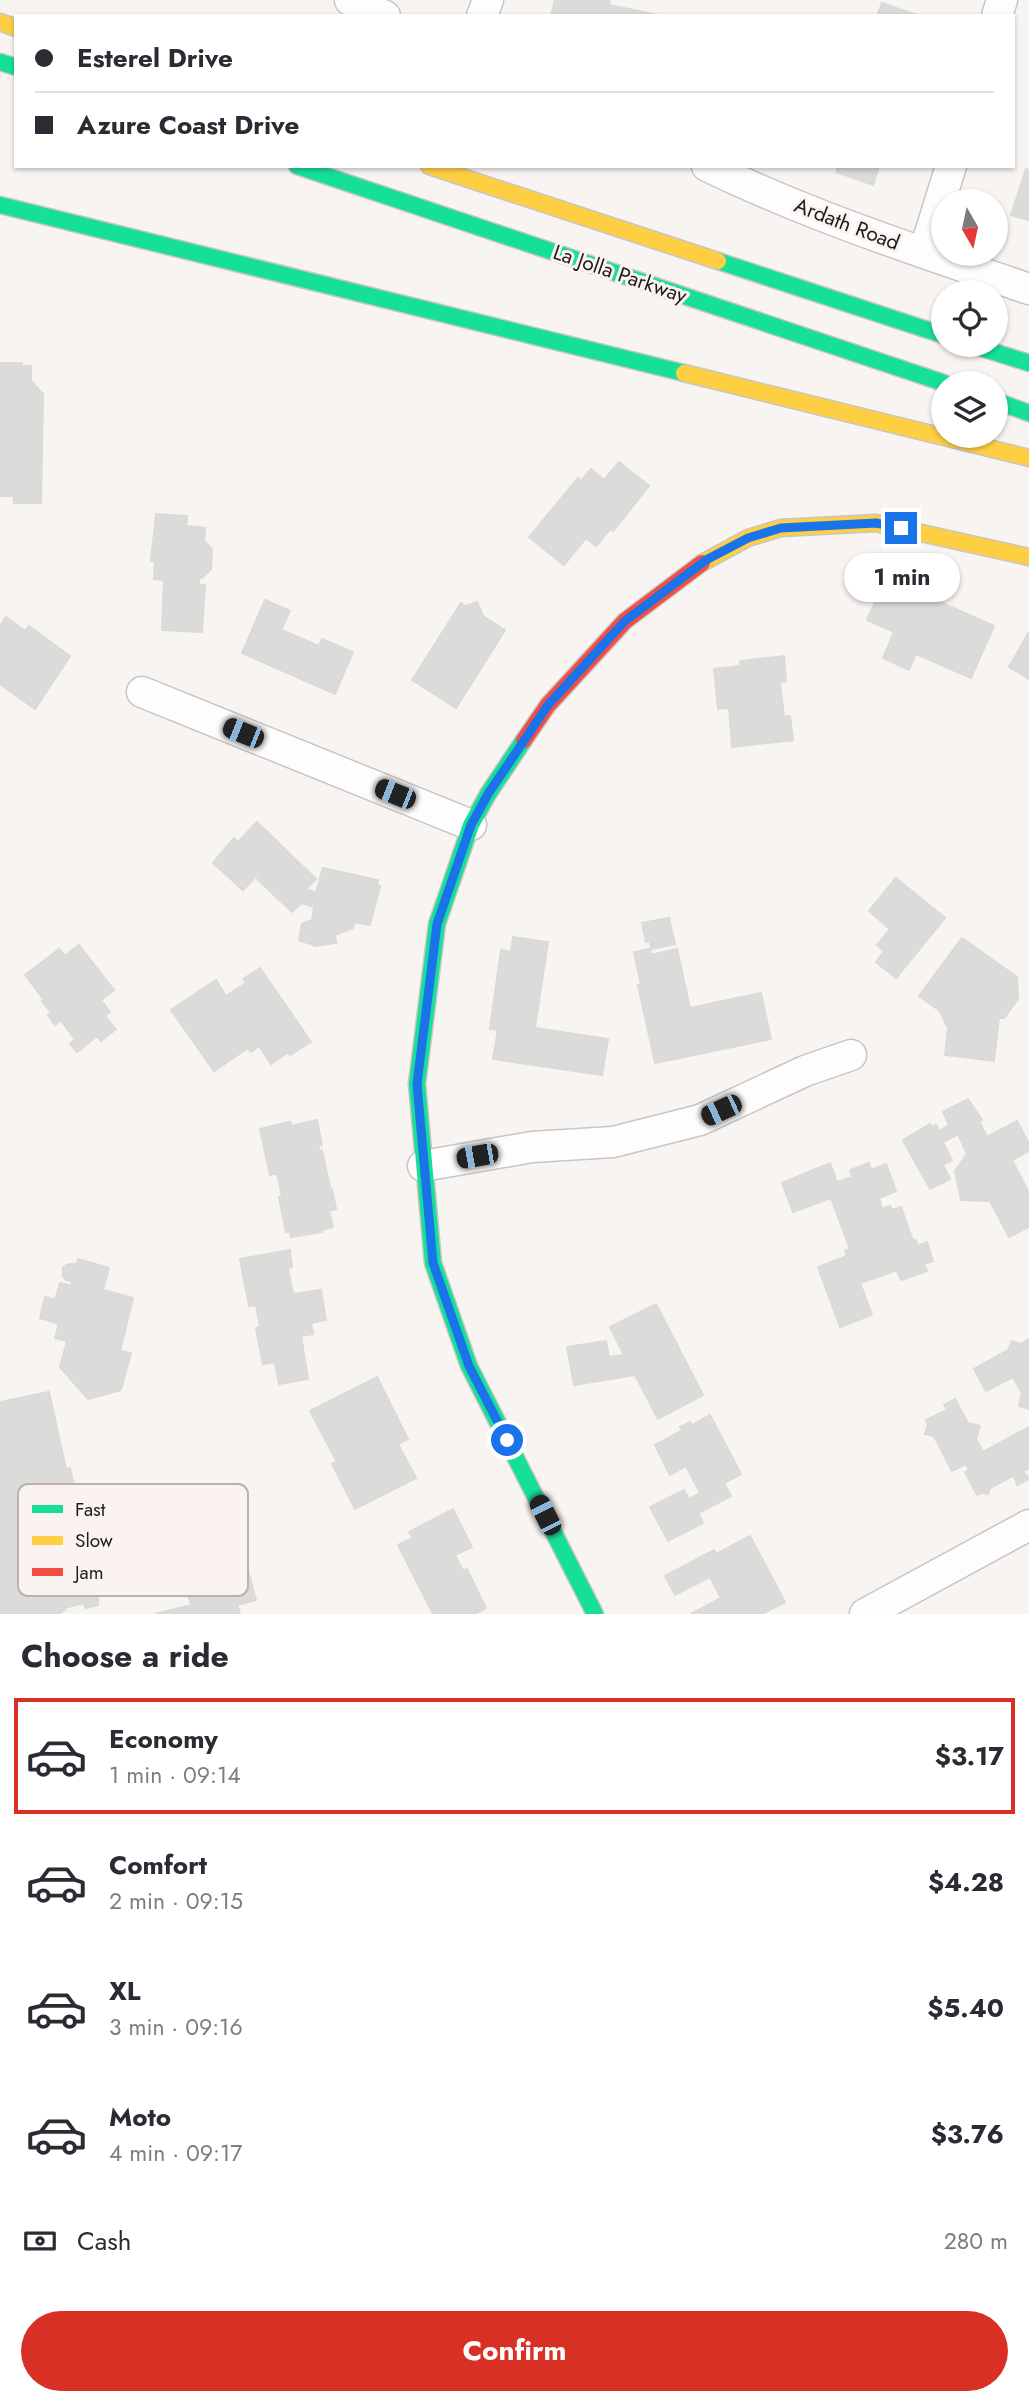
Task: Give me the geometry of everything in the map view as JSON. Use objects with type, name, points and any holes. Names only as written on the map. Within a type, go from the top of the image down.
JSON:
[{"type":"main road","name":"La Jolla Parkway","points":[[303,168],[931,379]]},
{"type":"main road","name":"La Jolla Parkway","points":[[435,168],[931,331]]},
{"type":"main road","points":[[0,205],[1029,458]]},
{"type":"main road","points":[[1008,356],[1029,363]]},
{"type":"main road","points":[[1008,405],[1029,413]]},
{"type":"main road","points":[[595,1614],[469,1366],[433,1263],[417,1084],[437,924],[471,825],[488,794],[548,705],[625,621],[706,560],[748,538],[781,528],[876,523],[1029,557]]},
{"type":"street","points":[[350,0],[381,14]]},
{"type":"street","name":"Ardath Road","points":[[711,168],[748,186],[924,253],[1029,289]]},
{"type":"street","points":[[924,253],[950,168]]},
{"type":"street","points":[[142,692],[471,825]]},
{"type":"street","points":[[423,1166],[532,1147],[613,1142],[700,1120],[805,1071],[851,1055]]},
{"type":"street","points":[[865,1614],[1029,1525]]},
{"type":"building","points":[[555,0],[610,0],[609,5],[653,14],[552,14]]},
{"type":"building","points":[[882,3],[913,14],[878,14]]},
{"type":"building","points":[[837,168],[878,168],[873,185],[836,172]]},
{"type":"building","points":[[1026,169],[1029,170],[1029,220],[1011,215]]},
{"type":"building","points":[[0,363],[22,363],[22,366],[31,366],[31,381],[43,394],[41,503],[14,503],[14,496],[0,496]]},
{"type":"building","points":[[619,462],[649,486],[613,531],[610,529],[596,546],[586,538],[564,565],[529,537],[578,478],[581,481],[591,469],[604,480]]},
{"type":"building","points":[[156,514],[187,516],[186,526],[205,528],[204,541],[212,549],[211,569],[202,578],[199,577],[199,585],[205,585],[202,632],[162,630],[164,580],[154,579],[155,561],[151,561]]},
{"type":"building","points":[[881,589],[908,601],[913,590],[994,626],[971,678],[916,654],[909,670],[883,658],[894,632],[867,620]]},
{"type":"building","points":[[265,600],[290,611],[281,630],[319,646],[322,639],[353,652],[335,694],[242,653]]},
{"type":"building","points":[[477,602],[483,616],[505,630],[456,708],[412,680],[461,603],[465,606]]},
{"type":"building","points":[[6,617],[25,631],[29,626],[70,656],[35,709],[0,684],[0,626]]},
{"type":"building","points":[[1029,632],[1029,679],[1009,667]]},
{"type":"building","points":[[784,656],[786,681],[780,682],[784,717],[790,716],[793,740],[732,747],[729,708],[718,709],[714,669],[741,666],[740,661]]},
{"type":"building","points":[[257,822],[316,879],[306,889],[316,893],[323,868],[378,880],[377,885],[380,886],[370,925],[354,922],[353,928],[335,935],[336,943],[316,946],[299,940],[302,924],[312,920],[314,907],[302,903],[292,912],[257,879],[261,874],[243,890],[213,863],[234,838],[238,842]]},
{"type":"building","points":[[896,878],[945,918],[896,978],[876,962],[884,951],[877,945],[890,929],[869,911]]},
{"type":"building","points":[[669,918],[675,944],[651,949],[650,941],[646,942],[642,923]]},
{"type":"building","points":[[513,937],[548,942],[535,1028],[608,1039],[602,1075],[493,1059],[498,1030],[490,1029],[501,950],[511,952]]},
{"type":"building","points":[[962,938],[1017,977],[1018,999],[1004,1018],[999,1018],[994,1061],[945,1055],[948,1028],[940,1011],[919,996]]},
{"type":"building","points":[[79,945],[114,990],[101,1000],[110,1012],[105,1016],[116,1029],[101,1041],[97,1036],[77,1052],[70,1044],[75,1040],[61,1020],[55,1025],[48,1015],[51,1013],[42,1001],[44,1000],[25,975],[59,949],[65,956]]},
{"type":"building","points":[[650,949],[651,955],[677,949],[690,1008],[761,993],[771,1039],[655,1063],[638,985],[641,985],[634,952]]},
{"type":"building","points":[[260,968],[311,1042],[290,1055],[288,1052],[271,1064],[259,1046],[251,1052],[248,1048],[214,1071],[171,1010],[216,980],[226,996],[246,983],[243,979]]},
{"type":"building","points":[[968,1099],[982,1120],[979,1121],[987,1137],[1017,1121],[1029,1144],[1029,1151],[1012,1160],[1029,1193],[1029,1227],[1009,1237],[990,1201],[961,1200],[955,1171],[967,1154],[958,1134],[943,1142],[952,1160],[943,1165],[950,1179],[930,1189],[903,1140],[930,1124],[932,1127],[936,1125],[939,1131],[949,1125],[943,1112]]},
{"type":"building","points":[[317,1120],[322,1145],[318,1146],[319,1151],[322,1150],[330,1187],[327,1190],[332,1189],[336,1209],[329,1211],[333,1227],[322,1232],[291,1237],[290,1231],[286,1232],[277,1173],[270,1175],[260,1129],[290,1122],[291,1126]]},
{"type":"building","points":[[830,1163],[837,1182],[852,1177],[850,1170],[869,1163],[871,1170],[886,1164],[896,1191],[879,1198],[882,1209],[890,1206],[892,1210],[901,1207],[913,1241],[916,1240],[918,1246],[927,1242],[933,1261],[924,1264],[927,1271],[901,1280],[897,1270],[860,1283],[872,1315],[840,1327],[818,1267],[847,1256],[845,1251],[850,1249],[831,1198],[793,1212],[782,1183]]},
{"type":"building","points":[[290,1250],[292,1267],[288,1268],[293,1294],[321,1290],[326,1320],[311,1323],[313,1334],[301,1336],[308,1379],[279,1384],[275,1362],[263,1364],[256,1328],[260,1327],[256,1305],[249,1306],[240,1259]]},
{"type":"building","points":[[78,1259],[109,1268],[103,1290],[133,1298],[120,1351],[131,1353],[121,1390],[88,1399],[60,1367],[67,1341],[55,1338],[59,1324],[40,1318],[45,1297],[55,1300],[60,1283],[71,1286],[72,1281],[63,1276],[63,1267],[77,1264]]},
{"type":"building","points":[[656,1304],[703,1395],[658,1419],[635,1375],[574,1385],[567,1347],[606,1341],[609,1357],[624,1355],[610,1327]]},
{"type":"building","points":[[1029,1339],[1029,1409],[1019,1406],[1022,1393],[1013,1377],[986,1391],[974,1369],[1008,1350],[1012,1341],[1020,1344]]},
{"type":"building","points":[[377,1377],[408,1439],[398,1444],[416,1478],[355,1509],[332,1464],[337,1462],[310,1411]]},
{"type":"building","points":[[49,1392],[66,1469],[70,1468],[74,1484],[18,1484],[18,1596],[98,1596],[98,1605],[85,1608],[84,1603],[64,1608],[61,1614],[0,1614],[0,1402]]},
{"type":"building","points":[[955,1399],[968,1423],[980,1426],[976,1439],[983,1452],[1029,1427],[1029,1468],[1023,1471],[1029,1479],[1017,1485],[1014,1475],[990,1488],[988,1494],[977,1495],[965,1472],[969,1470],[966,1464],[952,1471],[934,1436],[925,1434],[928,1424],[926,1420],[947,1410],[944,1405]]},
{"type":"building","points":[[710,1415],[741,1474],[724,1483],[731,1496],[698,1513],[703,1523],[668,1541],[650,1507],[684,1490],[689,1499],[700,1493],[686,1466],[670,1475],[655,1445],[683,1430],[680,1427],[690,1422],[692,1425]]},
{"type":"building","points":[[453,1509],[472,1547],[455,1555],[463,1571],[467,1569],[486,1608],[475,1614],[433,1614],[398,1545],[413,1538],[409,1532]]},
{"type":"building","points":[[750,1536],[785,1602],[762,1614],[691,1614],[721,1598],[710,1577],[675,1595],[665,1576],[714,1550],[716,1554]]},
{"type":"building","points":[[248,1571],[256,1600],[237,1605],[240,1614],[155,1614],[191,1605],[188,1596],[248,1596]]},
{"type":"traffic: fast","points":[[0,62],[14,66]]},
{"type":"traffic: fast","points":[[303,168],[931,379]]},
{"type":"traffic: fast","points":[[0,205],[684,373]]},
{"type":"traffic: fast","points":[[718,261],[931,331]]},
{"type":"traffic: fast","points":[[1008,356],[1029,363]]},
{"type":"traffic: fast","points":[[1008,405],[1029,413]]},
{"type":"traffic: fast","points":[[524,740],[471,825],[437,924],[417,1084],[433,1263],[469,1366],[595,1614]]},
{"type":"traffic: slow","points":[[0,22],[14,27]]},
{"type":"traffic: slow","points":[[435,168],[718,261]]},
{"type":"traffic: slow","points":[[684,373],[1029,458]]},
{"type":"traffic: slow","points":[[702,563],[748,538],[781,528],[876,523],[1029,557]]},
{"type":"traffic: jam","points":[[524,740],[548,705],[625,621],[702,563]]},
{"type":"route","points":[[507,1440],[469,1366],[433,1263],[417,1084],[437,924],[471,825],[488,794],[548,705],[625,621],[706,560],[748,538],[781,528],[876,523],[901,528]]}]
